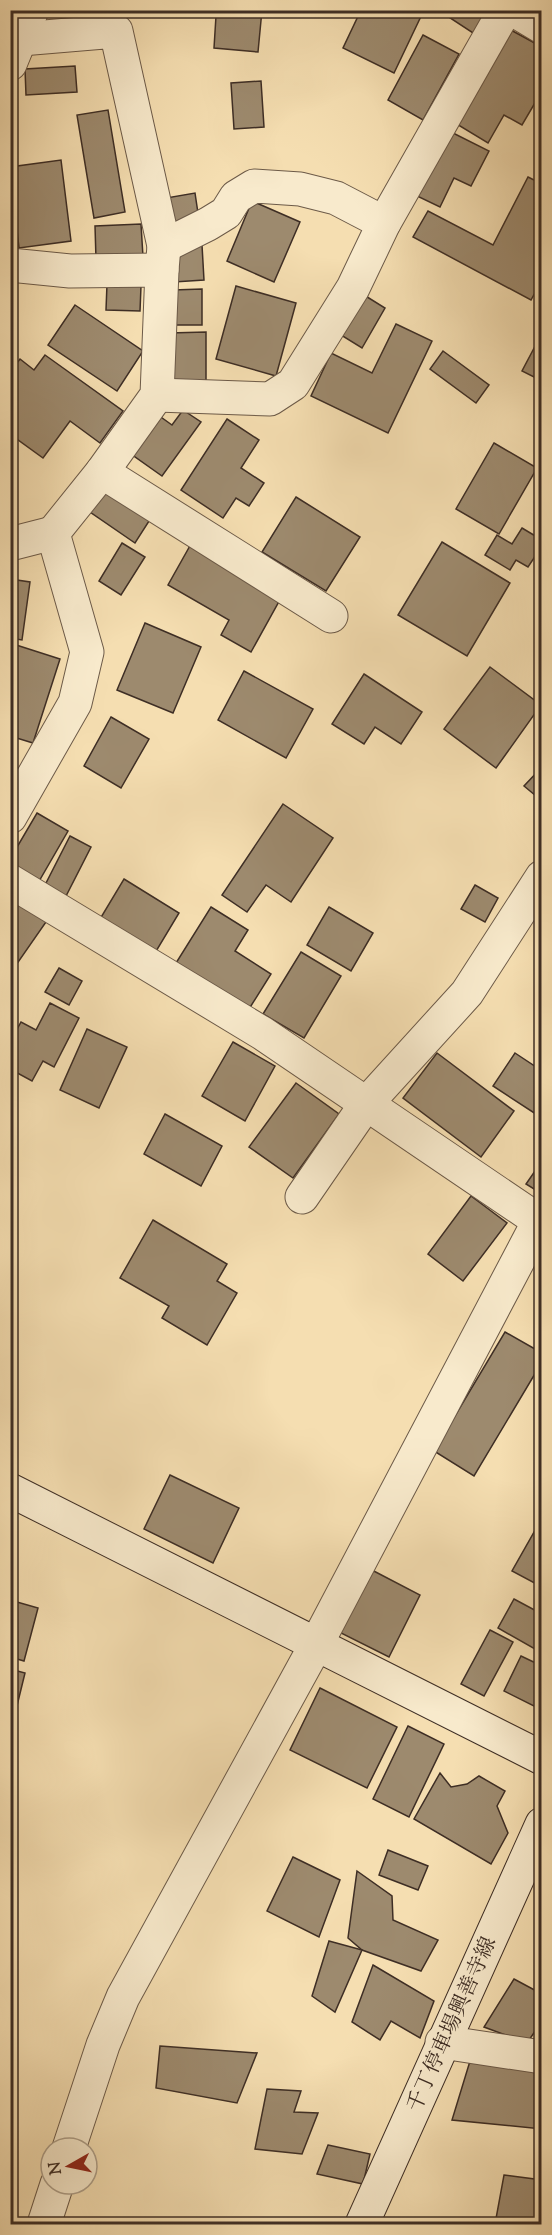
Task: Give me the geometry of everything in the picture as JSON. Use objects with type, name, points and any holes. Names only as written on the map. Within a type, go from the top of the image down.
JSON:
[{"type":"street","points":[[157,395],[270,399],[293,384],[353,288],[384,223],[505,10]]},
{"type":"street","points":[[514,10],[542,27]]},
{"type":"street","points":[[10,544],[53,533],[102,472],[157,395],[163,258],[116,31],[21,38]]},
{"type":"street","points":[[10,265],[70,271],[163,258],[226,213],[236,197],[254,186],[300,189],[336,198],[384,223]]},
{"type":"street","points":[[102,472],[330,616]]},
{"type":"street","points":[[10,817],[75,703],[87,651],[53,533]]},
{"type":"street","points":[[302,1197],[366,1104],[467,993],[542,877]]},
{"type":"street","points":[[10,881],[262,1033],[540,1222],[317,1643],[123,1997],[103,2046],[73,2136]]},
{"type":"street","points":[[10,1490],[542,1758]]},
{"type":"street","name":"千丁停車場興善寺線","points":[[362,2224],[542,1824]]},
{"type":"street","points":[[442,2042],[542,2057]]},
{"type":"street","points":[[44,2224],[53,2196]]},
{"type":"building","points":[[74,10],[108,10],[74,13]]},
{"type":"building","points":[[262,10],[258,52],[214,48],[216,16],[167,11]]},
{"type":"building","points":[[361,10],[424,10],[394,73],[343,48]]},
{"type":"building","points":[[438,10],[488,10],[473,33]]},
{"type":"building","points":[[509,29],[542,47],[542,91],[522,125],[504,115],[488,143],[455,123]]},
{"type":"building","points":[[423,35],[459,54],[423,120],[388,100]]},
{"type":"building","points":[[75,66],[77,92],[26,95],[25,69]]},
{"type":"building","points":[[261,81],[264,127],[234,129],[231,83]]},
{"type":"building","points":[[108,110],[125,212],[94,218],[77,115]]},
{"type":"building","points":[[449,131],[489,151],[471,186],[454,178],[440,207],[417,196]]},
{"type":"building","points":[[61,160],[71,241],[19,248],[10,167]]},
{"type":"building","points":[[528,177],[542,184],[542,280],[531,300],[413,237],[428,211],[493,245]]},
{"type":"building","points":[[195,193],[199,220],[171,225],[166,198]]},
{"type":"building","points":[[252,201],[300,222],[274,282],[227,261]]},
{"type":"building","points":[[141,224],[143,257],[96,259],[95,226]]},
{"type":"building","points":[[202,245],[204,280],[174,282],[172,247]]},
{"type":"building","points":[[107,284],[141,286],[140,311],[106,310]]},
{"type":"building","points":[[236,286],[296,303],[276,376],[216,359]]},
{"type":"building","points":[[202,289],[202,325],[173,325],[173,290]]},
{"type":"building","points":[[364,295],[385,308],[362,348],[341,335]]},
{"type":"building","points":[[75,305],[143,351],[117,391],[48,345]]},
{"type":"building","points":[[396,324],[432,341],[388,433],[311,396],[331,353],[372,373]]},
{"type":"building","points":[[206,332],[206,383],[170,384],[169,333]]},
{"type":"building","points":[[542,333],[542,381],[522,371]]},
{"type":"building","points":[[443,351],[489,385],[476,403],[430,369]]},
{"type":"building","points":[[45,355],[123,411],[100,443],[70,421],[43,458],[10,434],[10,372],[20,359],[34,370]]},
{"type":"building","points":[[183,410],[201,422],[162,476],[131,454],[158,415],[172,425]]},
{"type":"building","points":[[227,419],[259,440],[241,468],[264,483],[249,506],[236,498],[223,518],[181,490]]},
{"type":"building","points":[[494,443],[537,468],[499,534],[456,509]]},
{"type":"building","points":[[107,487],[151,518],[135,543],[90,512]]},
{"type":"building","points":[[296,497],[360,537],[326,591],[262,552]]},
{"type":"building","points":[[522,528],[542,540],[542,546],[528,567],[516,560],[510,570],[485,555],[497,535],[512,544]]},
{"type":"building","points":[[442,542],[510,583],[467,656],[398,615]]},
{"type":"building","points":[[122,543],[145,557],[121,595],[99,581]]},
{"type":"building","points":[[191,544],[282,596],[251,652],[221,635],[229,620],[168,585]]},
{"type":"building","points":[[10,579],[30,582],[22,640],[10,638]]},
{"type":"building","points":[[145,623],[201,647],[173,713],[117,690]]},
{"type":"building","points":[[10,643],[60,659],[33,743],[10,736]]},
{"type":"building","points":[[490,667],[541,705],[496,768],[444,729]]},
{"type":"building","points":[[244,671],[313,709],[286,758],[218,720]]},
{"type":"building","points":[[364,674],[422,712],[401,744],[375,727],[364,744],[332,724]]},
{"type":"building","points":[[111,717],[149,739],[121,788],[84,766]]},
{"type":"building","points":[[542,767],[542,801],[524,786]]},
{"type":"building","points":[[283,804],[333,838],[291,902],[266,885],[247,912],[222,895]]},
{"type":"building","points":[[37,813],[68,831],[38,883],[10,867],[10,859]]},
{"type":"building","points":[[70,836],[91,847],[64,900],[43,889]]},
{"type":"building","points":[[124,879],[179,913],[155,953],[100,919]]},
{"type":"building","points":[[475,885],[498,898],[485,922],[461,909]]},
{"type":"building","points":[[10,897],[46,922],[14,968],[10,965]]},
{"type":"building","points":[[211,907],[248,930],[235,951],[271,974],[249,1009],[176,963]]},
{"type":"building","points":[[329,907],[373,933],[351,971],[307,945]]},
{"type":"building","points":[[301,952],[341,976],[304,1038],[263,1014]]},
{"type":"building","points":[[59,968],[82,981],[69,1005],[45,992]]},
{"type":"building","points":[[50,1003],[79,1018],[54,1067],[43,1061],[32,1081],[10,1069],[10,1042],[21,1022],[36,1030]]},
{"type":"building","points":[[87,1029],[127,1047],[99,1108],[60,1090]]},
{"type":"building","points":[[233,1042],[275,1066],[245,1121],[202,1096]]},
{"type":"building","points":[[437,1053],[514,1111],[481,1157],[403,1098]]},
{"type":"building","points":[[515,1053],[542,1071],[542,1118],[493,1086]]},
{"type":"building","points":[[296,1083],[339,1114],[293,1178],[249,1147]]},
{"type":"building","points":[[165,1114],[222,1146],[201,1186],[144,1154]]},
{"type":"building","points":[[542,1161],[542,1194],[526,1184]]},
{"type":"building","points":[[471,1196],[507,1223],[463,1281],[428,1254]]},
{"type":"building","points":[[153,1220],[227,1264],[217,1281],[237,1293],[207,1345],[162,1318],[169,1306],[120,1278]]},
{"type":"building","points":[[505,1332],[542,1353],[542,1362],[474,1476],[434,1451]]},
{"type":"building","points":[[170,1475],[239,1508],[213,1563],[144,1529]]},
{"type":"building","points":[[542,1518],[542,1587],[512,1571]]},
{"type":"building","points":[[368,1568],[420,1595],[389,1657],[337,1631]]},
{"type":"building","points":[[514,1599],[542,1614],[542,1653],[498,1628]]},
{"type":"building","points":[[10,1600],[38,1608],[24,1661],[10,1657]]},
{"type":"building","points":[[490,1630],[513,1642],[484,1696],[461,1684]]},
{"type":"building","points":[[521,1656],[542,1666],[542,1710],[504,1691]]},
{"type":"building","points":[[10,1669],[25,1673],[14,1718],[10,1717]]},
{"type":"building","points":[[320,1688],[397,1727],[367,1788],[290,1750]]},
{"type":"building","points":[[408,1726],[444,1744],[409,1817],[373,1799]]},
{"type":"building","points":[[440,1773],[451,1787],[467,1784],[479,1776],[505,1791],[497,1806],[508,1833],[491,1864],[414,1819]]},
{"type":"building","points":[[388,1850],[428,1866],[418,1890],[379,1875]]},
{"type":"building","points":[[293,1857],[340,1880],[319,1937],[267,1911]]},
{"type":"building","points":[[357,1871],[392,1896],[393,1920],[438,1940],[421,1971],[362,1950],[348,1938]]},
{"type":"building","points":[[329,1941],[362,1950],[335,2012],[312,1996]]},
{"type":"building","points":[[542,1958],[542,1971],[536,1968]]},
{"type":"building","points":[[373,1965],[434,2001],[420,2038],[391,2021],[380,2040],[352,2022]]},
{"type":"building","points":[[514,1979],[542,1994],[542,2021],[527,2043],[484,2027]]},
{"type":"building","points":[[160,2046],[257,2053],[237,2103],[156,2088]]},
{"type":"building","points":[[470,2061],[542,2071],[542,2129],[452,2120]]},
{"type":"building","points":[[267,2089],[301,2091],[294,2112],[318,2113],[302,2154],[255,2149]]},
{"type":"building","points":[[328,2145],[370,2154],[363,2184],[317,2174]]},
{"type":"building","points":[[504,2175],[542,2180],[542,2224],[495,2224]]}]
